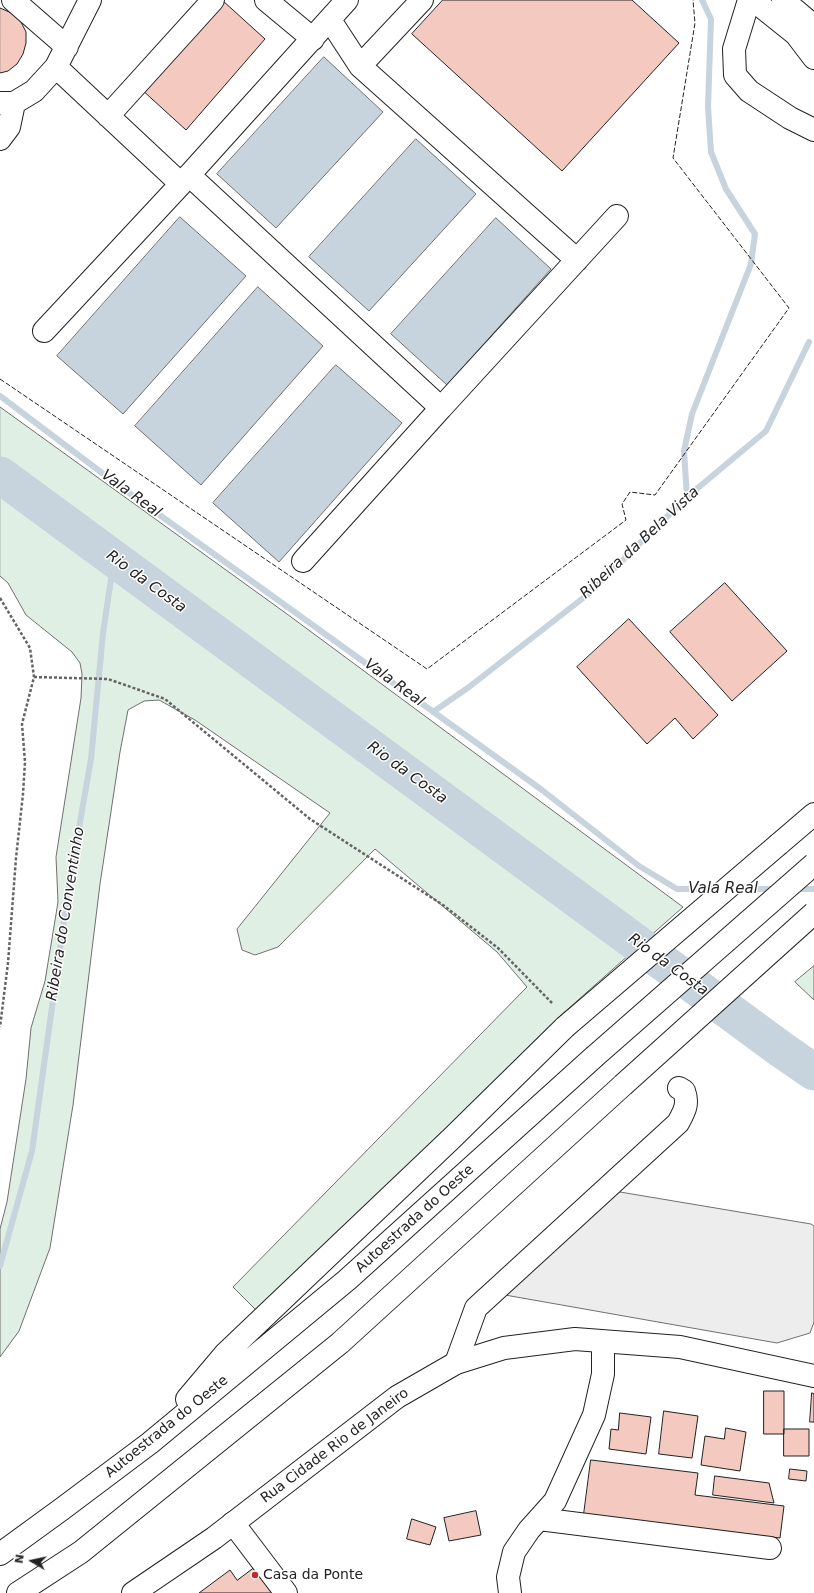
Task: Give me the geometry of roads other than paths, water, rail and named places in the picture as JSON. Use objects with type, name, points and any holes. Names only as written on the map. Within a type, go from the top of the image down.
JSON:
[{"type":"main road","points":[[13,0],[67,47]]},
{"type":"main road","points":[[0,139],[10,127],[7,103],[34,91],[56,67],[90,0]]},
{"type":"main road","points":[[108,116],[213,0]]},
{"type":"main road","points":[[266,0],[313,39]]},
{"type":"main road","points":[[44,331],[185,179],[347,0]]},
{"type":"main road","points":[[360,66],[422,0]]},
{"type":"main road","points":[[749,0],[734,49],[735,74],[749,91],[790,118],[814,130]]},
{"type":"main road","points":[[753,0],[809,38]]},
{"type":"main road","points":[[783,0],[809,38],[814,58]]},
{"type":"main road","points":[[330,20],[360,66],[577,260]]},
{"type":"main road","points":[[56,67],[108,116],[185,179],[441,408]]},
{"type":"main road","points":[[303,561],[441,408],[618,216]]},
{"type":"main road","points":[[150,1443],[225,1354],[452,1138],[565,1027],[814,814]]},
{"type":"main road","name":"Autoestrada do Oeste","points":[[0,1554],[150,1443],[348,1280],[594,1057],[814,864]]},
{"type":"main road","points":[[18,1593],[81,1552],[340,1344],[622,1085],[814,914]]},
{"type":"main road","points":[[456,1363],[476,1308],[678,1123],[686,1108],[687,1098],[684,1091],[679,1088]]},
{"type":"main road","name":"Rua Cidade Rio de Janeiro","points":[[133,1593],[214,1538],[397,1397],[456,1363],[504,1348],[575,1339],[680,1347],[814,1376]]},
{"type":"main road","points":[[510,1593],[508,1577],[514,1552],[529,1530],[555,1501],[594,1415],[603,1374],[603,1342]]},
{"type":"main road","points":[[539,1519],[770,1548]]},
{"type":"main road","points":[[233,1523],[286,1593]]},
{"type":"waterway","points":[[687,497],[684,451],[692,414],[751,264],[755,234],[726,189],[711,152],[708,107],[711,19],[702,0]]},
{"type":"waterway","name":"Ribeira da Bela Vista","points":[[433,712],[469,687],[587,595],[687,497],[766,431],[809,342]]},
{"type":"waterway","name":"Vala Real","points":[[0,396],[118,485],[542,790],[639,866],[677,889],[716,889]]},
{"type":"waterway","name":"Rio da Costa","points":[[0,475],[814,1072]]},
{"type":"waterway","name":"Ribeira do Conventinho","points":[[0,1266],[32,1151],[69,885],[91,759],[103,633],[114,559]]},
{"type":"waterway","name":"Vala Real","points":[[736,889],[776,889]]},
{"type":"waterway","name":"Vala Real","points":[[796,889],[814,889]]},
{"type":"place","name":"Casa da Ponte","points":[[255,1575]]}]
